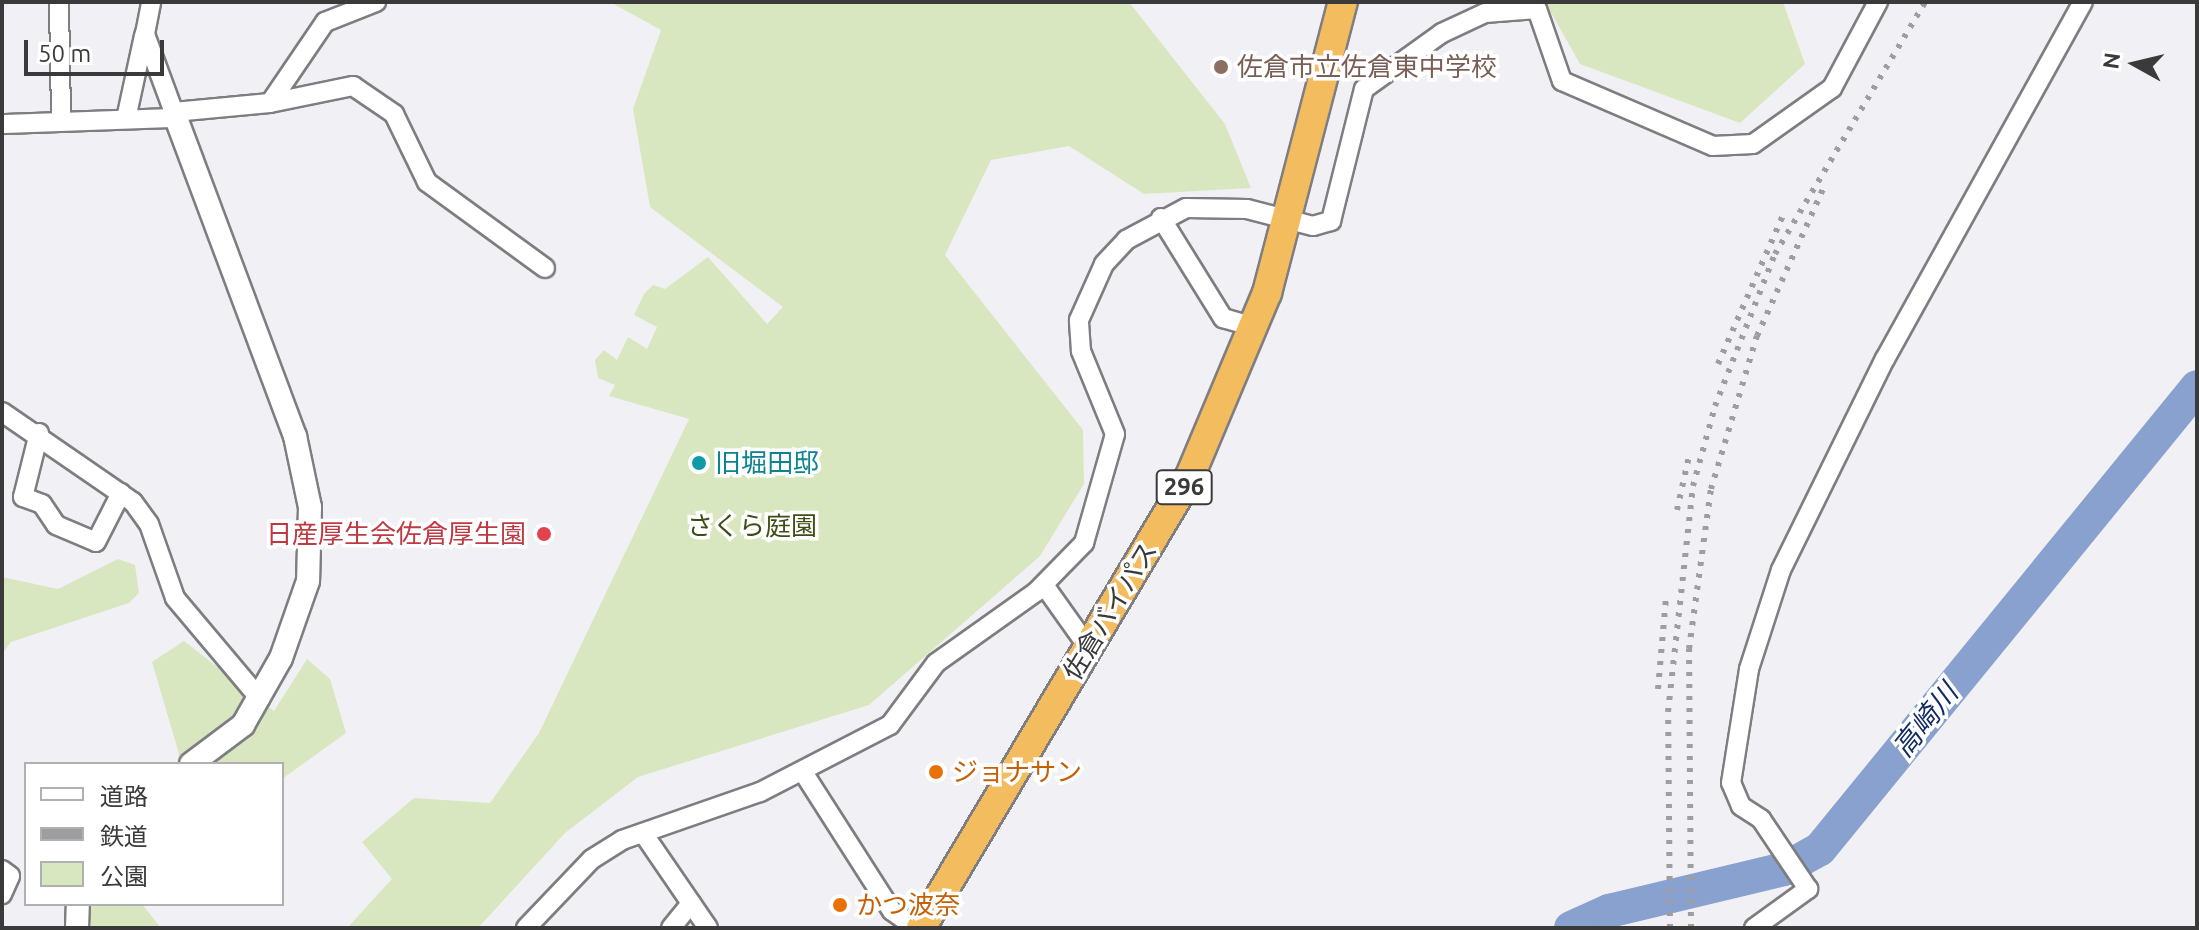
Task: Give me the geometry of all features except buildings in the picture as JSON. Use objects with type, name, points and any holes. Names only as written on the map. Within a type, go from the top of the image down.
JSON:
[{"type":"highway","name":"佐倉バイパス","points":[[919,928],[1190,476],[1255,327],[1289,219],[1343,2]]},
{"type":"street","points":[[59,2],[61,121]]},
{"type":"street","points":[[126,119],[151,2]]},
{"type":"street","points":[[270,103],[325,22],[376,2]]},
{"type":"street","points":[[526,928],[592,859],[643,833],[803,772],[890,725],[936,663],[1044,585],[1084,543],[1115,434],[1081,351],[1087,293],[1126,240],[1161,218],[1217,206],[1313,226],[1331,221],[1364,89],[1442,33],[1485,13],[1537,9],[1562,81],[1713,146],[1753,144],[1832,88],[1878,2]]},
{"type":"street","points":[[1754,928],[1808,889],[1761,819],[1741,806],[1731,783],[1749,669],[1781,570],[1878,372],[2083,2]]},
{"type":"street","points":[[145,34],[295,436],[310,507],[308,581],[260,699],[243,725],[194,762]]},
{"type":"street","points":[[2,124],[175,115],[270,103],[353,86],[394,114],[427,182],[545,268]]},
{"type":"street","points":[[1161,218],[1223,318],[1255,327]]},
{"type":"street","points":[[2,412],[39,433],[121,493],[149,524],[175,598],[260,699]]},
{"type":"street","points":[[39,433],[23,497],[42,504],[56,525],[96,542],[121,493]]},
{"type":"street","points":[[1044,585],[1088,647]]},
{"type":"street","points":[[803,772],[892,911],[919,928]]},
{"type":"street","points":[[643,833],[708,928]]},
{"type":"street","points":[[2,870],[10,876],[2,894]]},
{"type":"street","points":[[671,928],[691,903]]},
{"type":"street","points":[[77,928],[78,906]]},
{"type":"green space","name":"さくら庭園","points":[[610,2],[1129,2],[1225,124],[1251,188],[1144,194],[1069,146],[991,160],[945,255],[1083,430],[1084,484],[1040,556],[869,705],[638,777],[565,833],[478,928],[347,928],[392,879],[362,842],[414,798],[490,803],[539,733],[689,419],[609,396],[615,385],[598,378],[595,360],[604,350],[617,360],[628,337],[647,349],[657,327],[634,315],[644,294],[653,285],[665,289],[708,257],[767,324],[783,307],[650,207],[633,109],[661,30]]},
{"type":"green space","points":[[1545,2],[1783,2],[1805,64],[1740,123],[1580,64]]},
{"type":"green space","points":[[118,559],[135,565],[139,593],[129,603],[11,642],[2,654],[2,577],[58,589]]},
{"type":"green space","points":[[184,641],[274,711],[307,659],[330,679],[346,733],[284,778],[284,762],[181,762],[152,662]]},
{"type":"green space","points":[[89,906],[144,906],[161,928],[79,928]]},
{"type":"waterway","name":"高崎川","points":[[1571,928],[1609,911],[1784,869],[1820,849],[2197,387]]},
{"type":"railway","points":[[1670,928],[1668,712],[1693,486],[1715,406],[1775,254],[1925,2]]},
{"type":"railway","points":[[1691,928],[1689,649],[1711,489],[1757,336],[1825,185]]},
{"type":"railway","points":[[1718,364],[1785,211]]},
{"type":"railway","points":[[1677,510],[1690,452]]},
{"type":"railway","points":[[1658,689],[1666,598]]},
{"type":"place","name":"佐倉市立佐倉東中学校","points":[[1221,67]]},
{"type":"place","name":"旧堀田邸","points":[[699,463]]},
{"type":"place","name":"日産厚生会佐倉厚生園","points":[[544,534]]},
{"type":"place","name":"ジョナサン","points":[[936,772]]},
{"type":"place","name":"かつ波奈","points":[[840,905]]}]
